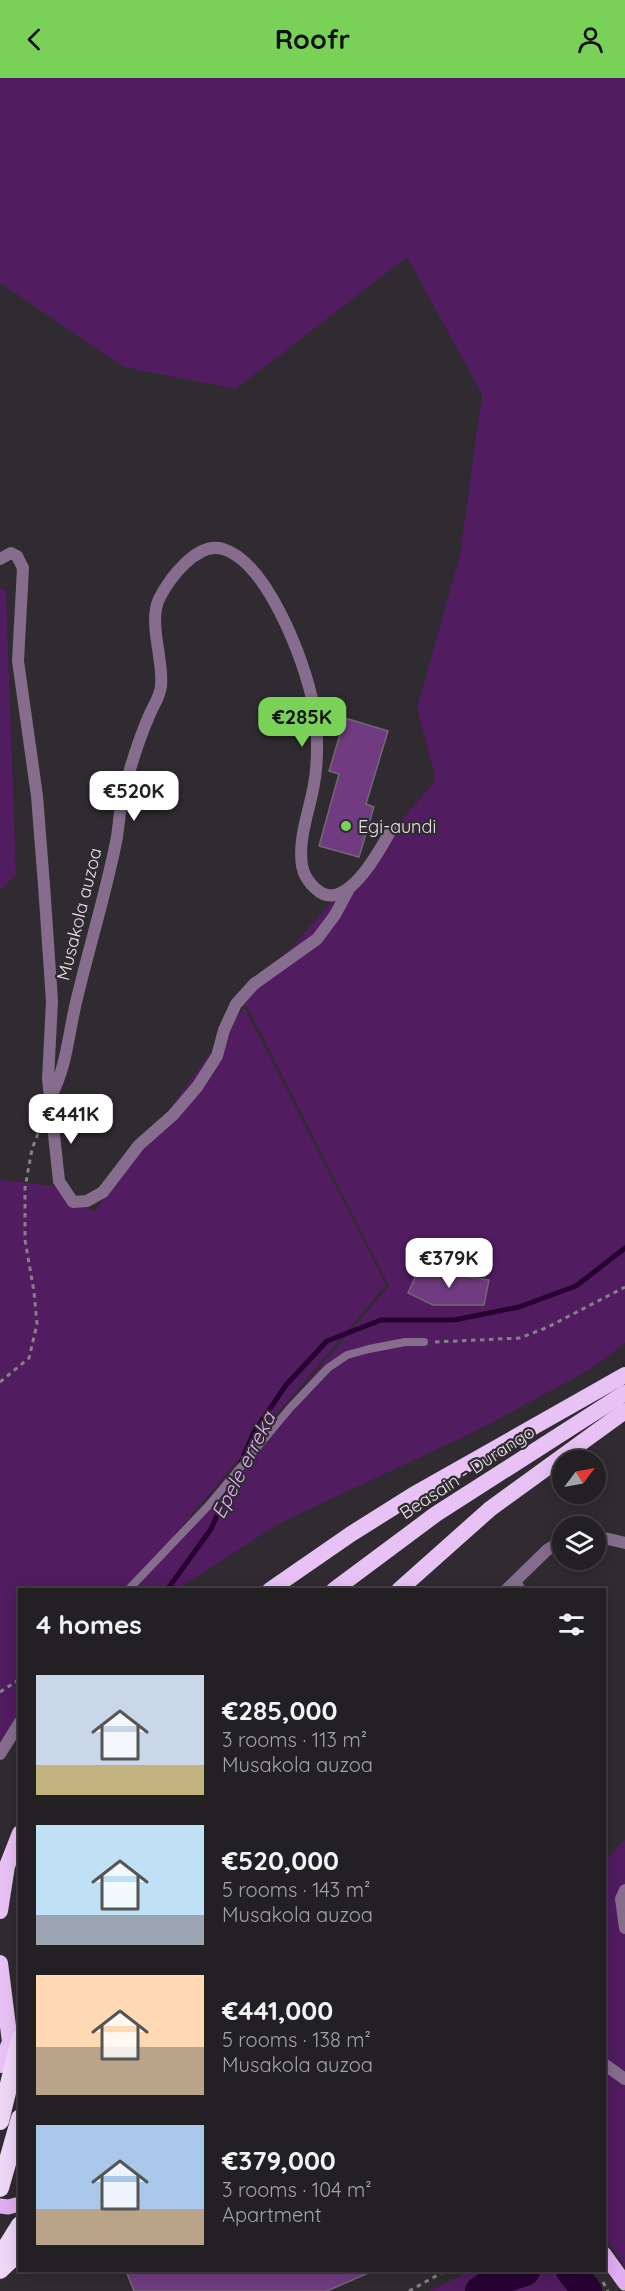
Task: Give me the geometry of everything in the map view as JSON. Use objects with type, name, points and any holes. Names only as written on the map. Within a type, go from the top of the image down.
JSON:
[{"type":"highway","points":[[273,1588],[413,1495],[625,1375]]},
{"type":"highway","name":"Beasain - Durango","points":[[337,1588],[398,1541],[452,1504],[625,1393]]},
{"type":"highway","points":[[401,1588],[490,1509],[625,1412]]},
{"type":"highway","points":[[0,1911],[7,1866],[18,1838]]},
{"type":"highway","points":[[0,1963],[10,2042],[0,2065]]},
{"type":"highway","points":[[0,2121],[18,2047]]},
{"type":"highway","points":[[0,2188],[18,2125]]},
{"type":"highway","points":[[0,2257],[18,2228]]},
{"type":"highway","points":[[0,2270],[18,2253]]},
{"type":"main road","points":[[0,2084],[18,2085]]},
{"type":"main road","points":[[0,2206],[18,2204]]},
{"type":"main road","points":[[606,2257],[625,2283]]},
{"type":"street","name":"Musakola auzoa","points":[[51,1096],[61,1077],[75,1005],[117,838],[125,786],[162,685],[156,625],[158,602],[171,578],[202,550],[216,547],[236,553],[258,576],[288,630],[304,671],[313,703],[317,737],[316,772],[302,840],[302,866],[306,878],[324,895],[333,896],[350,887]]},
{"type":"street","name":"Musakola auzoa","points":[[0,559],[11,553],[17,556],[23,568],[18,661],[37,796],[52,1001],[48,1079],[59,1181],[73,1202],[87,1201],[103,1192],[139,1145],[173,1115],[197,1087],[218,1056],[224,1030],[236,1004],[254,984],[317,939],[335,915],[350,887],[368,866],[391,830]]},
{"type":"street","points":[[606,1538],[625,1543]]},
{"type":"street","points":[[519,1586],[547,1550],[552,1547]]},
{"type":"street","points":[[0,1754],[18,1725]]},
{"type":"street","points":[[625,1890],[621,1899],[625,1928]]},
{"type":"street","points":[[606,2065],[625,2079]]},
{"type":"lane","points":[[130,1588],[209,1505],[254,1450],[328,1368],[348,1355],[405,1342],[424,1342]]},
{"type":"path","points":[[0,1383],[29,1358],[37,1324],[25,1240],[25,1188],[32,1149],[40,1128]]},
{"type":"path","points":[[424,1342],[520,1338],[548,1327],[625,1287]]},
{"type":"path","points":[[0,1692],[18,1680]]},
{"type":"path","points":[[409,2291],[443,2272]]},
{"type":"shaded area","points":[[0,78],[625,78],[625,1343],[589,1370],[478,1430],[280,1523],[179,1588],[133,1588],[389,1286],[247,1006],[242,1006],[436,780],[417,708],[460,555],[482,394],[407,257],[236,389],[124,367],[0,283]]},
{"type":"shaded area","points":[[0,588],[6,591],[16,875],[0,890]]},
{"type":"shaded area","points":[[244,1007],[386,1285],[130,1588],[18,1588],[18,1719],[0,1741],[0,1180],[55,1186],[94,1212]]},
{"type":"shaded area","points":[[625,1839],[625,2267],[606,2238],[606,1860]]},
{"type":"shaded area","points":[[468,2272],[581,2272],[594,2291],[430,2291]]},
{"type":"building","points":[[345,718],[388,731],[366,804],[374,807],[359,857],[319,846],[339,774],[329,771]]},
{"type":"building","points":[[418,1271],[432,1277],[435,1272],[489,1280],[484,1305],[433,1305],[408,1293]]},
{"type":"building","points":[[126,2272],[371,2272],[327,2291],[134,2291]]},
{"type":"waterway","name":"Epele erreka","points":[[240,1465],[254,1432],[286,1385],[327,1341],[381,1320],[454,1320],[519,1307],[576,1286],[625,1248]]},
{"type":"waterway","name":"Epele erreka","points":[[168,1588],[211,1529],[233,1479]]},
{"type":"waterway","points":[[480,2291],[497,2280],[522,2272]]},
{"type":"waterway","points":[[572,2272],[587,2291]]},
{"type":"place","name":"Egi-aundi","points":[[346,826]]}]
